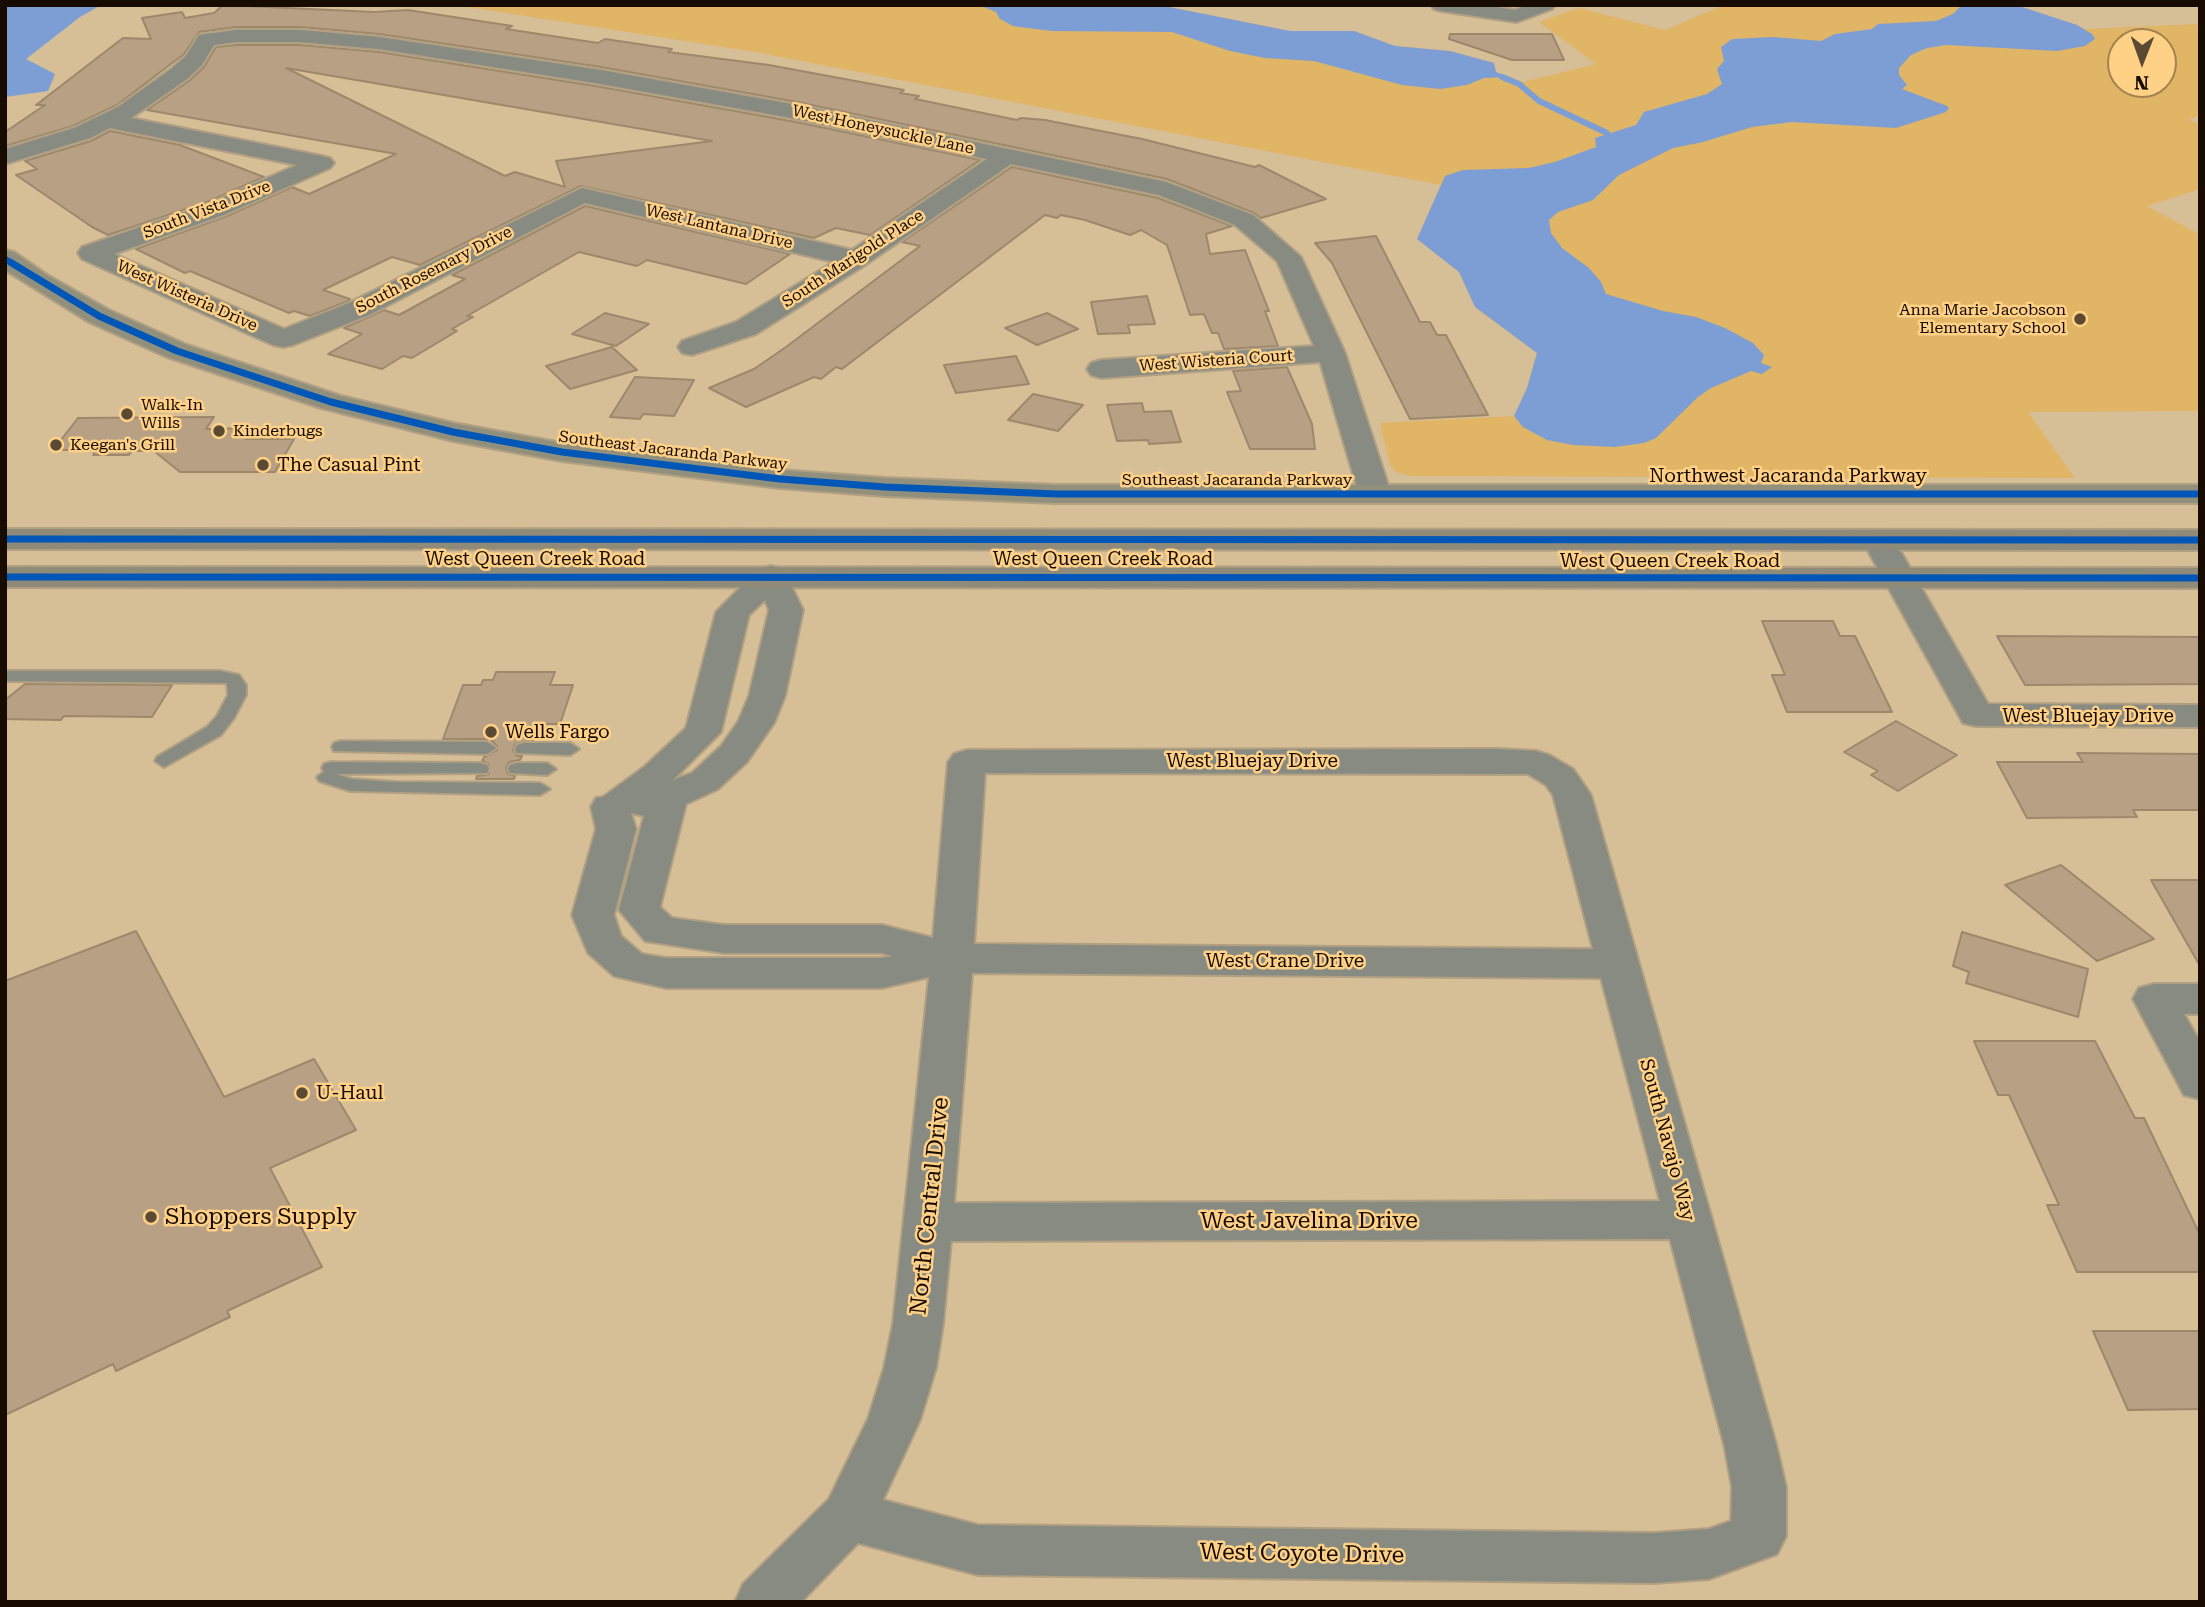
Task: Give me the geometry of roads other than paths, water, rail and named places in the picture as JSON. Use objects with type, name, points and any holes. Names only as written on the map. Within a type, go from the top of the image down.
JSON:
[{"type":"main road","name":"West Queen Creek Road","points":[[5,539],[2200,540]]},
{"type":"main road","name":"West Queen Creek Road","points":[[5,577],[2200,578]]},
{"type":"street","points":[[1440,5],[1517,16],[1545,5]]},
{"type":"street","name":"West Honeysuckle Lane","points":[[108,121],[169,82],[194,60],[207,40],[236,36],[300,36],[379,43],[640,84],[797,112],[1166,189],[1244,220],[1288,257],[1331,353],[1375,494]]},
{"type":"street","points":[[5,157],[60,141],[108,121]]},
{"type":"street","name":"South Vista Drive","points":[[91,253],[217,209],[322,163],[108,121]]},
{"type":"street","name":"South Marigold Place","points":[[692,346],[746,328],[856,259],[1007,156]]},
{"type":"street","name":"West Lantana Drive","points":[[582,195],[856,259]]},
{"type":"street","name":"South Rosemary Drive","points":[[283,339],[359,309],[582,195]]},
{"type":"street","name":"West Wisteria Drive","points":[[91,253],[283,339]]},
{"type":"street","name":"Southeast Jacaranda Parkway","points":[[5,258],[38,281],[99,316],[177,351],[223,368],[395,419],[562,452],[780,479],[898,488],[1056,494],[1375,494]]},
{"type":"street","name":"West Wisteria Court","points":[[1101,369],[1331,353]]},
{"type":"street","name":"Northwest Jacaranda Parkway","points":[[1375,494],[2200,494]]},
{"type":"street","points":[[610,807],[657,775],[703,732],[733,612],[771,576],[781,538]]},
{"type":"street","points":[[1878,540],[1899,579]]},
{"type":"street","points":[[610,807],[654,803],[705,780],[734,754],[757,723],[767,696],[786,610],[771,576]]},
{"type":"street","name":"West Bluejay Drive","points":[[1899,579],[1976,715],[2200,716]]},
{"type":"street","name":"West Bluejay Drive","points":[[967,762],[1536,763]]},
{"type":"street","name":"North Central Drive","points":[[763,1602],[848,1516],[894,1420],[910,1368],[930,1222],[967,762]]},
{"type":"street","name":"South Navajo Way","points":[[1536,763],[1560,777],[1572,795],[1751,1444],[1759,1487],[1758,1536]]},
{"type":"street","name":"West Crane Drive","points":[[668,797],[639,910],[660,931],[724,939],[882,939],[951,958]]},
{"type":"street","name":"West Crane Drive","points":[[610,807],[616,829],[593,915],[603,943],[629,966],[666,973],[883,973],[951,958],[1619,964]]},
{"type":"street","points":[[2200,999],[2154,999],[2200,1083]]},
{"type":"street","name":"West Javelina Drive","points":[[930,1222],[1689,1220]]},
{"type":"street","name":"West Coyote Drive","points":[[848,1516],[978,1550],[1654,1558],[1709,1554],[1758,1536]]},
{"type":"lane","points":[[5,676],[220,676],[233,679],[237,685],[237,695],[225,718],[214,731],[164,761]]},
{"type":"lane","points":[[484,758],[334,762],[350,785],[540,789]]},
{"type":"lane","points":[[557,759],[521,758],[557,759]]},
{"type":"water","points":[[5,5],[101,5],[80,17],[26,59],[55,74],[48,91],[5,97]]},
{"type":"water","points":[[979,5],[1159,5],[1290,31],[1354,31],[1395,46],[1450,51],[1494,63],[1496,72],[1510,77],[1484,78],[1467,85],[1440,89],[1402,85],[1314,61],[1265,58],[1230,51],[1172,32],[1051,31],[1013,26],[1000,19],[996,12]]},
{"type":"water","points":[[1962,5],[2016,5],[2077,25],[2092,34],[2095,39],[2085,46],[2057,51],[1947,45],[1927,48],[1911,55],[1899,68],[1899,75],[1907,85],[1902,89],[1947,106],[1949,108],[1946,112],[1896,128],[1792,122],[1752,127],[1673,148],[1619,175],[1593,200],[1558,212],[1549,220],[1551,233],[1562,248],[1589,268],[1601,282],[1606,294],[1663,311],[1696,317],[1725,328],[1753,343],[1764,355],[1761,363],[1772,367],[1762,374],[1751,371],[1711,388],[1656,438],[1644,443],[1615,447],[1573,445],[1547,440],[1523,427],[1514,416],[1527,388],[1537,353],[1475,307],[1459,272],[1417,239],[1445,176],[1463,170],[1529,168],[1596,147],[1595,138],[1636,125],[1644,112],[1707,94],[1722,84],[1717,69],[1724,61],[1721,47],[1732,39],[1773,37],[1821,41],[1835,34],[1872,29],[1878,24],[1936,21],[1953,14]]},
{"type":"waterway","points":[[1502,77],[1519,84],[1539,101],[1607,133]]},
{"type":"place","name":"Anna Marie Jacobson Elementary School","points":[[2080,319]]},
{"type":"place","name":"Walk-In Wills","points":[[127,414]]},
{"type":"place","name":"Kinderbugs","points":[[219,431]]},
{"type":"place","name":"Keegan's Grill","points":[[56,445]]},
{"type":"place","name":"The Casual Pint","points":[[263,465]]},
{"type":"place","name":"Wells Fargo","points":[[491,732]]},
{"type":"place","name":"U-Haul","points":[[302,1093]]},
{"type":"place","name":"Shoppers Supply","points":[[151,1217]]}]
